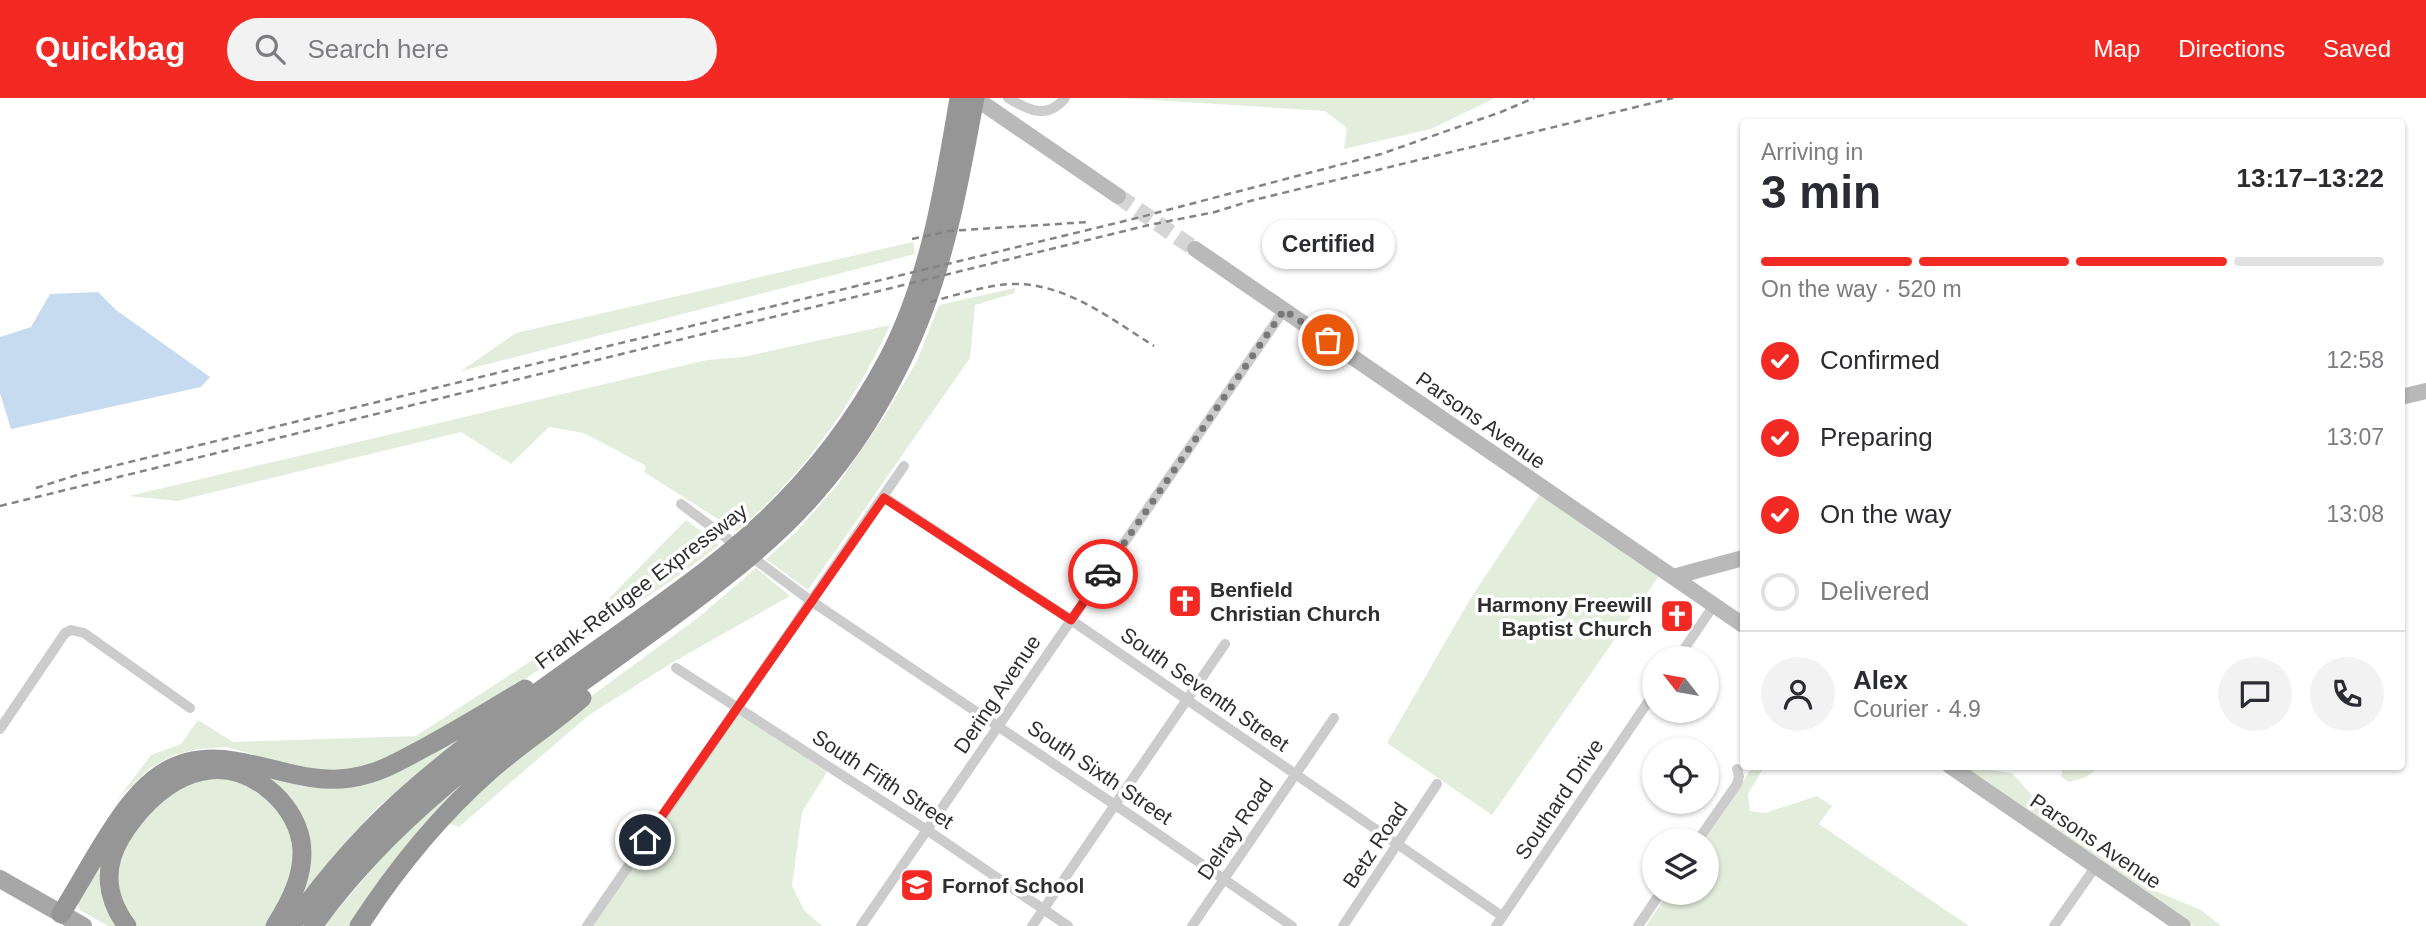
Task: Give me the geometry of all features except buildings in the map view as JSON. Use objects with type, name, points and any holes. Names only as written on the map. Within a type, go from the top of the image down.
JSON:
[{"type":"highway","points":[[945,175],[951,98]]},
{"type":"highway","name":"Frank-Refugee Expressway","points":[[896,358],[924,266],[959,98]]},
{"type":"highway","name":"Frank-Refugee Expressway","points":[[313,926],[353,875],[422,804],[479,757],[657,628],[766,531],[840,437],[896,358],[929,294],[944,248],[970,125],[984,100]]},
{"type":"highway","name":"Frank-Refugee Expressway","points":[[292,926],[331,873],[394,806],[441,766],[565,673],[723,568]]},
{"type":"highway","points":[[359,926],[395,874],[453,806],[490,771],[575,704],[657,628]]},
{"type":"highway","points":[[61,914],[125,810],[142,788],[174,766],[211,758],[310,777],[349,778],[371,774],[388,768],[456,731],[530,686],[565,673]]},
{"type":"highway","points":[[127,926],[113,902],[109,888],[109,871],[115,847],[138,814],[162,789],[181,777],[210,770],[241,773],[261,783],[284,804],[297,828],[301,853],[298,881],[287,908],[275,926]]},
{"type":"main road","points":[[0,879],[83,926]]},
{"type":"street","points":[[1008,98],[1028,110],[1035,111],[1053,109],[1065,98]]},
{"type":"street","points":[[984,100],[1118,196]]},
{"type":"street","name":"Parsons Avenue","points":[[1195,249],[1740,623]]},
{"type":"street","name":"Dering Avenue","points":[[861,926],[1284,310]]},
{"type":"street","points":[[2405,396],[2426,391]]},
{"type":"street","points":[[587,926],[904,466]]},
{"type":"street","name":"South Seventh Street","points":[[884,498],[1188,699],[1503,916]]},
{"type":"street","name":"South Sixth Street","points":[[681,505],[811,601],[1292,926]]},
{"type":"street","points":[[1673,577],[1740,559]]},
{"type":"street","points":[[1686,646],[1714,605]]},
{"type":"street","points":[[0,729],[65,633],[71,630],[84,632],[190,708]]},
{"type":"street","points":[[1032,926],[1225,644]]},
{"type":"street","name":"South Fifth Street","points":[[676,668],[927,830],[1068,926]]},
{"type":"street","name":"Southard Drive","points":[[1496,926],[1642,711]]},
{"type":"street","name":"Delray Road","points":[[1192,926],[1334,718]]},
{"type":"street","points":[[1706,828],[1737,784],[1737,769]]},
{"type":"street","name":"Parsons Avenue","points":[[1956,770],[2183,926]]},
{"type":"street","name":"Betz Road","points":[[1343,926],[1437,785]]},
{"type":"street","points":[[2054,926],[2096,866]]},
{"type":"street","points":[[1638,926],[1652,905]]},
{"type":"green space","points":[[1121,98],[1495,98],[1431,129],[1344,149],[1347,128],[1325,111]]},
{"type":"green space","points":[[913,242],[915,254],[461,371],[516,333]]},
{"type":"green space","points":[[1015,288],[1015,293],[975,305],[970,358],[808,590],[766,559],[796,532],[838,484],[885,415],[917,361],[939,305]]},
{"type":"green space","points":[[890,325],[860,383],[825,437],[784,486],[737,531],[644,472],[646,466],[584,433],[549,427],[511,464],[461,432],[177,501],[129,496],[707,360],[743,357]]},
{"type":"green space","points":[[1540,494],[1659,576],[1492,815],[1387,743],[1469,601]]},
{"type":"green space","points":[[686,520],[719,545],[681,574],[516,685],[391,760],[359,769],[314,772],[227,747],[198,749],[174,755],[150,768],[117,800],[151,755],[181,744],[198,720],[233,742],[416,736],[577,631]]},
{"type":"green space","points":[[756,568],[790,596],[675,661],[589,715],[459,827],[445,822],[578,706],[699,617]]},
{"type":"green space","points":[[739,713],[827,772],[802,812],[792,886],[804,910],[822,926],[592,926]]},
{"type":"green space","points":[[469,732],[378,807],[335,854],[291,910],[306,851],[253,772],[322,786]]},
{"type":"green space","points":[[1750,770],[1762,770],[1748,794],[1750,811],[1765,813],[1817,796],[1832,806],[1819,824],[1969,926],[1646,926],[1660,905],[1719,905],[1719,828],[1712,828]]},
{"type":"green space","points":[[1966,770],[2012,773],[2054,820],[2100,856],[2143,886],[2201,910],[2221,926],[2194,926]]},
{"type":"green space","points":[[2062,770],[2095,770],[2086,777],[2069,782],[2061,777]]},
{"type":"green space","points":[[474,773],[353,926],[324,926],[393,844]]},
{"type":"green space","points":[[220,775],[269,795],[292,833],[293,875],[266,926],[138,926],[121,909],[118,872],[123,851],[132,834],[175,787]]},
{"type":"green space","points":[[102,857],[117,926],[108,926],[80,910],[76,898]]},
{"type":"water","points":[[98,292],[116,310],[210,377],[201,387],[11,429],[0,393],[0,337],[31,327],[50,294]]},
{"type":"tunnel","points":[[1118,196],[1195,249]]},
{"type":"railway","points":[[36,488],[80,474],[1133,219],[1381,154],[1534,98]]},
{"type":"railway","points":[[0,506],[1149,225],[1215,212],[1250,201],[1673,98]]},
{"type":"railway","points":[[912,239],[949,231],[1088,222]]},
{"type":"railway","points":[[930,302],[992,286],[1033,285],[1051,289],[1087,304],[1154,346]]},
{"type":"way so far","points":[[1103,574],[1284,310],[1328,340]]},
{"type":"place","name":"Certified","points":[[1328,340]]},
{"type":"place","name":"Benfield Christian Church","points":[[1185,601]]},
{"type":"place","name":"Harmony Freewill Baptist Church","points":[[1677,616]]},
{"type":"place","name":"Fornof School","points":[[917,885]]},
{"type":"route","points":[[645,840],[884,498],[1071,620],[1103,574]]}]
